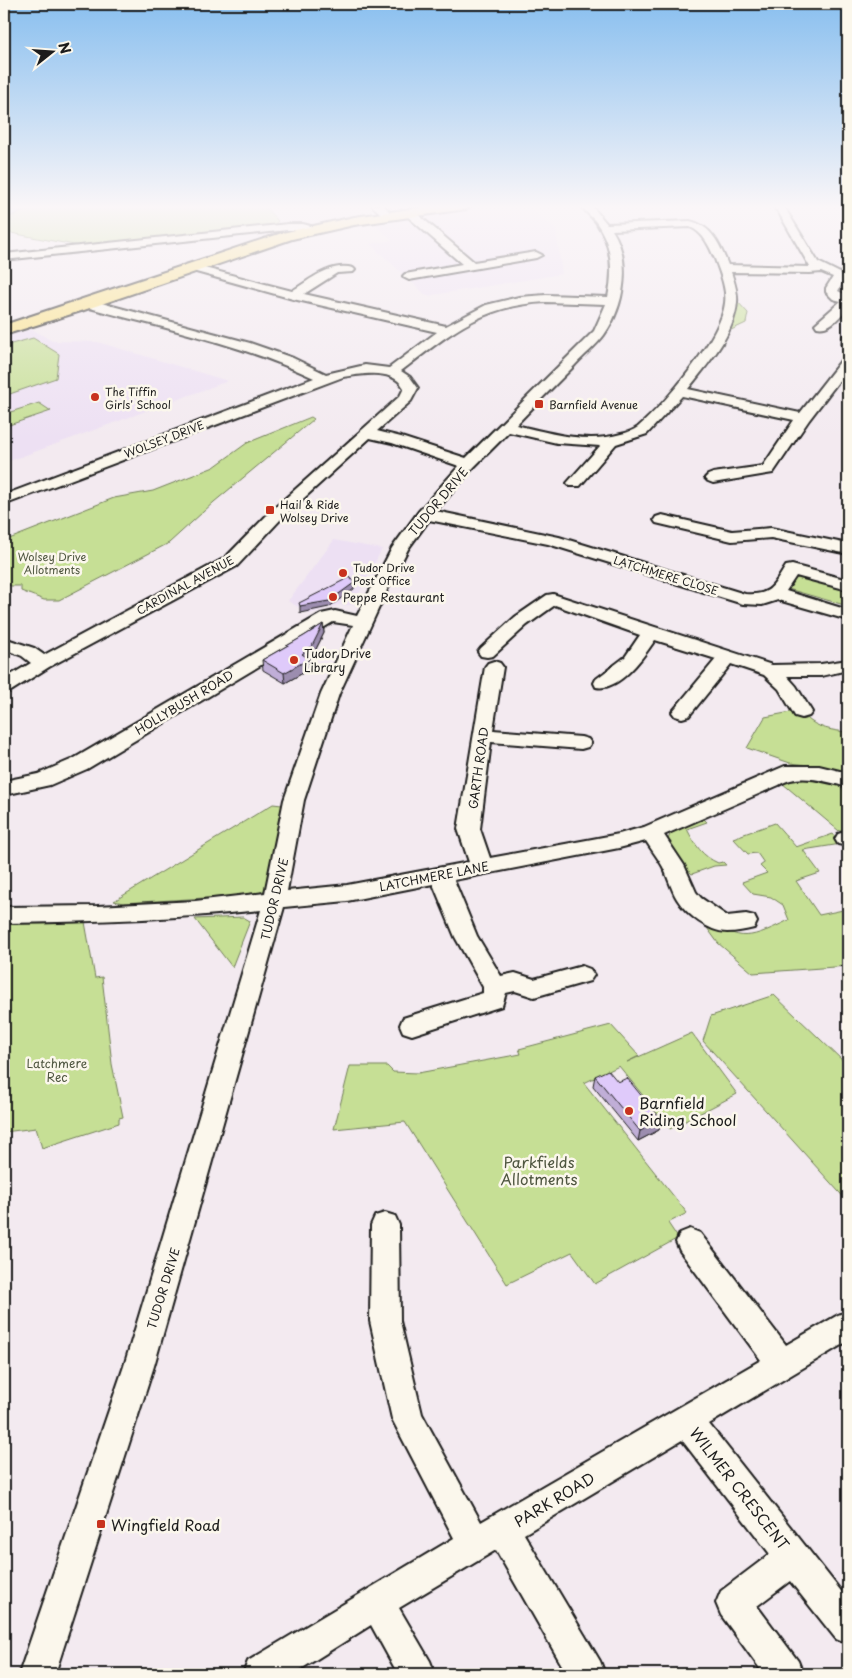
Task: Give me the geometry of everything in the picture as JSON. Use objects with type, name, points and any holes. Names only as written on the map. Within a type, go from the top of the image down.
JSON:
[{"type":"main road","points":[[4,330],[90,304],[149,283]]},
{"type":"street","points":[[249,283],[292,295],[449,330]]},
{"type":"street","points":[[292,295],[313,283]]},
{"type":"street","name":"TUDOR DRIVE","points":[[37,1674],[140,1366],[275,900],[294,800],[330,694],[362,622],[396,555],[425,514],[469,464],[598,333],[609,316],[618,283]]},
{"type":"street","points":[[506,427],[562,440],[609,442],[623,439],[642,431],[680,391],[712,346],[726,322],[731,304],[727,283]]},
{"type":"street","points":[[821,324],[830,319],[844,299],[832,292],[835,283]]},
{"type":"street","points":[[392,372],[449,330],[483,311],[506,303],[540,299],[614,301]]},
{"type":"street","points":[[90,304],[245,346],[288,361],[325,378]]},
{"type":"street","points":[[848,339],[848,344]]},
{"type":"street","points":[[713,478],[768,470],[803,418],[848,361]]},
{"type":"street","name":"WOLSEY DRIVE","points":[[4,500],[325,378],[357,369],[392,372]]},
{"type":"street","name":"CARDINAL AVENUE","points":[[4,687],[43,663],[231,562],[276,516],[410,393],[409,383],[392,372]]},
{"type":"street","points":[[680,391],[803,418]]},
{"type":"street","points":[[366,433],[396,440],[469,464]]},
{"type":"street","points":[[576,483],[609,445],[609,442]]},
{"type":"street","name":"LATCHMERE CLOSE","points":[[425,514],[554,541],[743,599],[758,600],[777,594],[848,615]]},
{"type":"street","points":[[661,519],[732,536],[771,533],[848,550]]},
{"type":"street","points":[[777,594],[792,570],[848,585]]},
{"type":"street","points":[[565,584],[553,599],[727,658],[772,671],[820,670],[848,665]]},
{"type":"street","name":"GARTH ROAD","points":[[482,867],[469,830],[491,659],[521,621],[553,599]]},
{"type":"street","name":"HOLLYBUSH ROAD","points":[[4,788],[43,780],[80,764],[327,618],[336,616],[362,622]]},
{"type":"street","points":[[603,683],[631,661],[651,633]]},
{"type":"street","points":[[4,643],[28,652],[43,663]]},
{"type":"street","points":[[682,712],[727,658]]},
{"type":"street","points":[[772,671],[787,686],[802,712]]},
{"type":"street","points":[[482,735],[580,743]]},
{"type":"street","name":"LATCHMERE LANE","points":[[4,915],[97,914],[195,909],[329,896],[441,876],[651,832],[772,780],[785,772],[819,772],[848,780]]},
{"type":"street","points":[[651,832],[673,865],[686,896],[693,904],[714,919],[726,924],[746,922]]},
{"type":"street","points":[[412,1025],[494,999],[495,988],[466,937],[441,876]]},
{"type":"street","points":[[495,988],[515,982],[534,988],[582,975]]},
{"type":"street","points":[[385,1225],[385,1321],[408,1419],[489,1538],[588,1674]]},
{"type":"street","points":[[690,1242],[782,1364]]},
{"type":"street","name":"PARK ROAD","points":[[261,1674],[377,1602],[847,1327]]},
{"type":"street","name":"WILMER CRESCENT","points":[[686,1420],[848,1627]]},
{"type":"street","name":"WILMER CRESCENT","points":[[785,1674],[733,1603],[794,1557]]},
{"type":"street","points":[[377,1602],[416,1674]]},
{"type":"shaded area","points":[[413,283],[505,283],[427,296]]},
{"type":"shaded area","name":"The Tiffin Girls' School","points":[[32,329],[52,341],[98,342],[228,381],[4,463],[4,337]]},
{"type":"shaded area","points":[[334,540],[382,549],[353,605],[338,605],[310,614],[288,601]]},
{"type":"green space","points":[[737,301],[748,313],[746,323],[729,331],[738,307]]},
{"type":"green space","points":[[33,338],[59,354],[56,378],[4,396],[4,346]]},
{"type":"green space","points":[[39,403],[51,411],[9,425],[4,421],[4,414]]},
{"type":"green space","name":"Wolsey Drive Allotments","points":[[311,417],[314,419],[214,502],[169,543],[59,600],[44,600],[21,591],[21,586],[11,586],[4,583],[4,541],[114,498],[153,491],[214,467],[247,443]]},
{"type":"green space","points":[[796,573],[848,587],[848,606],[788,589]]},
{"type":"green space","points":[[791,712],[794,717],[806,717],[815,724],[826,728],[848,732],[848,775],[818,766],[790,763],[747,748],[765,717]]},
{"type":"green space","points":[[801,777],[818,778],[842,787],[848,799],[848,831],[839,831],[782,783]]},
{"type":"green space","points":[[273,804],[282,805],[269,881],[265,890],[254,895],[123,903],[114,901]]},
{"type":"green space","points":[[704,819],[707,822],[687,829],[703,853],[712,860],[718,863],[723,862],[726,865],[714,866],[692,874],[681,864],[666,844],[671,832],[675,829]]},
{"type":"green space","points":[[775,823],[796,847],[833,834],[841,844],[803,850],[820,873],[796,881],[819,915],[848,909],[848,966],[753,973],[718,943],[697,914],[723,929],[742,935],[761,932],[789,920],[783,905],[771,897],[753,894],[742,882],[767,873],[760,866],[764,863],[757,853],[748,854],[733,838]]},
{"type":"green space","points":[[243,917],[250,921],[232,967],[195,919]]},
{"type":"green space","name":"Latchmere Rec","points":[[4,920],[85,922],[95,978],[102,977],[112,1064],[123,1117],[119,1118],[119,1123],[42,1148],[36,1128],[4,1132]]},
{"type":"green space","points":[[774,995],[843,1061],[848,1059],[848,1202],[703,1041],[711,1016]]},
{"type":"green space","name":"Parkfields Allotments","points":[[611,1025],[639,1056],[627,1062],[692,1033],[737,1094],[670,1129],[619,1066],[584,1083],[687,1213],[668,1223],[678,1238],[595,1284],[572,1252],[507,1284],[405,1122],[334,1129],[350,1066],[387,1066],[393,1072],[418,1073],[521,1054],[519,1049]]},
{"type":"building","points":[[350,577],[354,583],[329,601],[300,606],[299,603]]},
{"type":"building","points":[[323,624],[312,646],[302,654],[309,659],[284,673],[262,660],[304,636]]},
{"type":"building","points":[[608,1070],[618,1082],[627,1078],[661,1120],[640,1131],[595,1076]]},
{"type":"place","name":"The Tiffin Girls' School","points":[[95,397]]},
{"type":"place","name":"Barnfield Avenue","points":[[539,404]]},
{"type":"place","name":"Hail & Ride Wolsey Drive","points":[[270,510]]},
{"type":"place","name":"Tudor Drive Post Office","points":[[343,573]]},
{"type":"place","name":"Peppe Restaurant","points":[[333,597]]},
{"type":"place","name":"Tudor Drive Library","points":[[294,660]]},
{"type":"place","name":"Barnfield Riding School","points":[[629,1111]]},
{"type":"place","name":"Wingfield Road","points":[[101,1524]]}]
